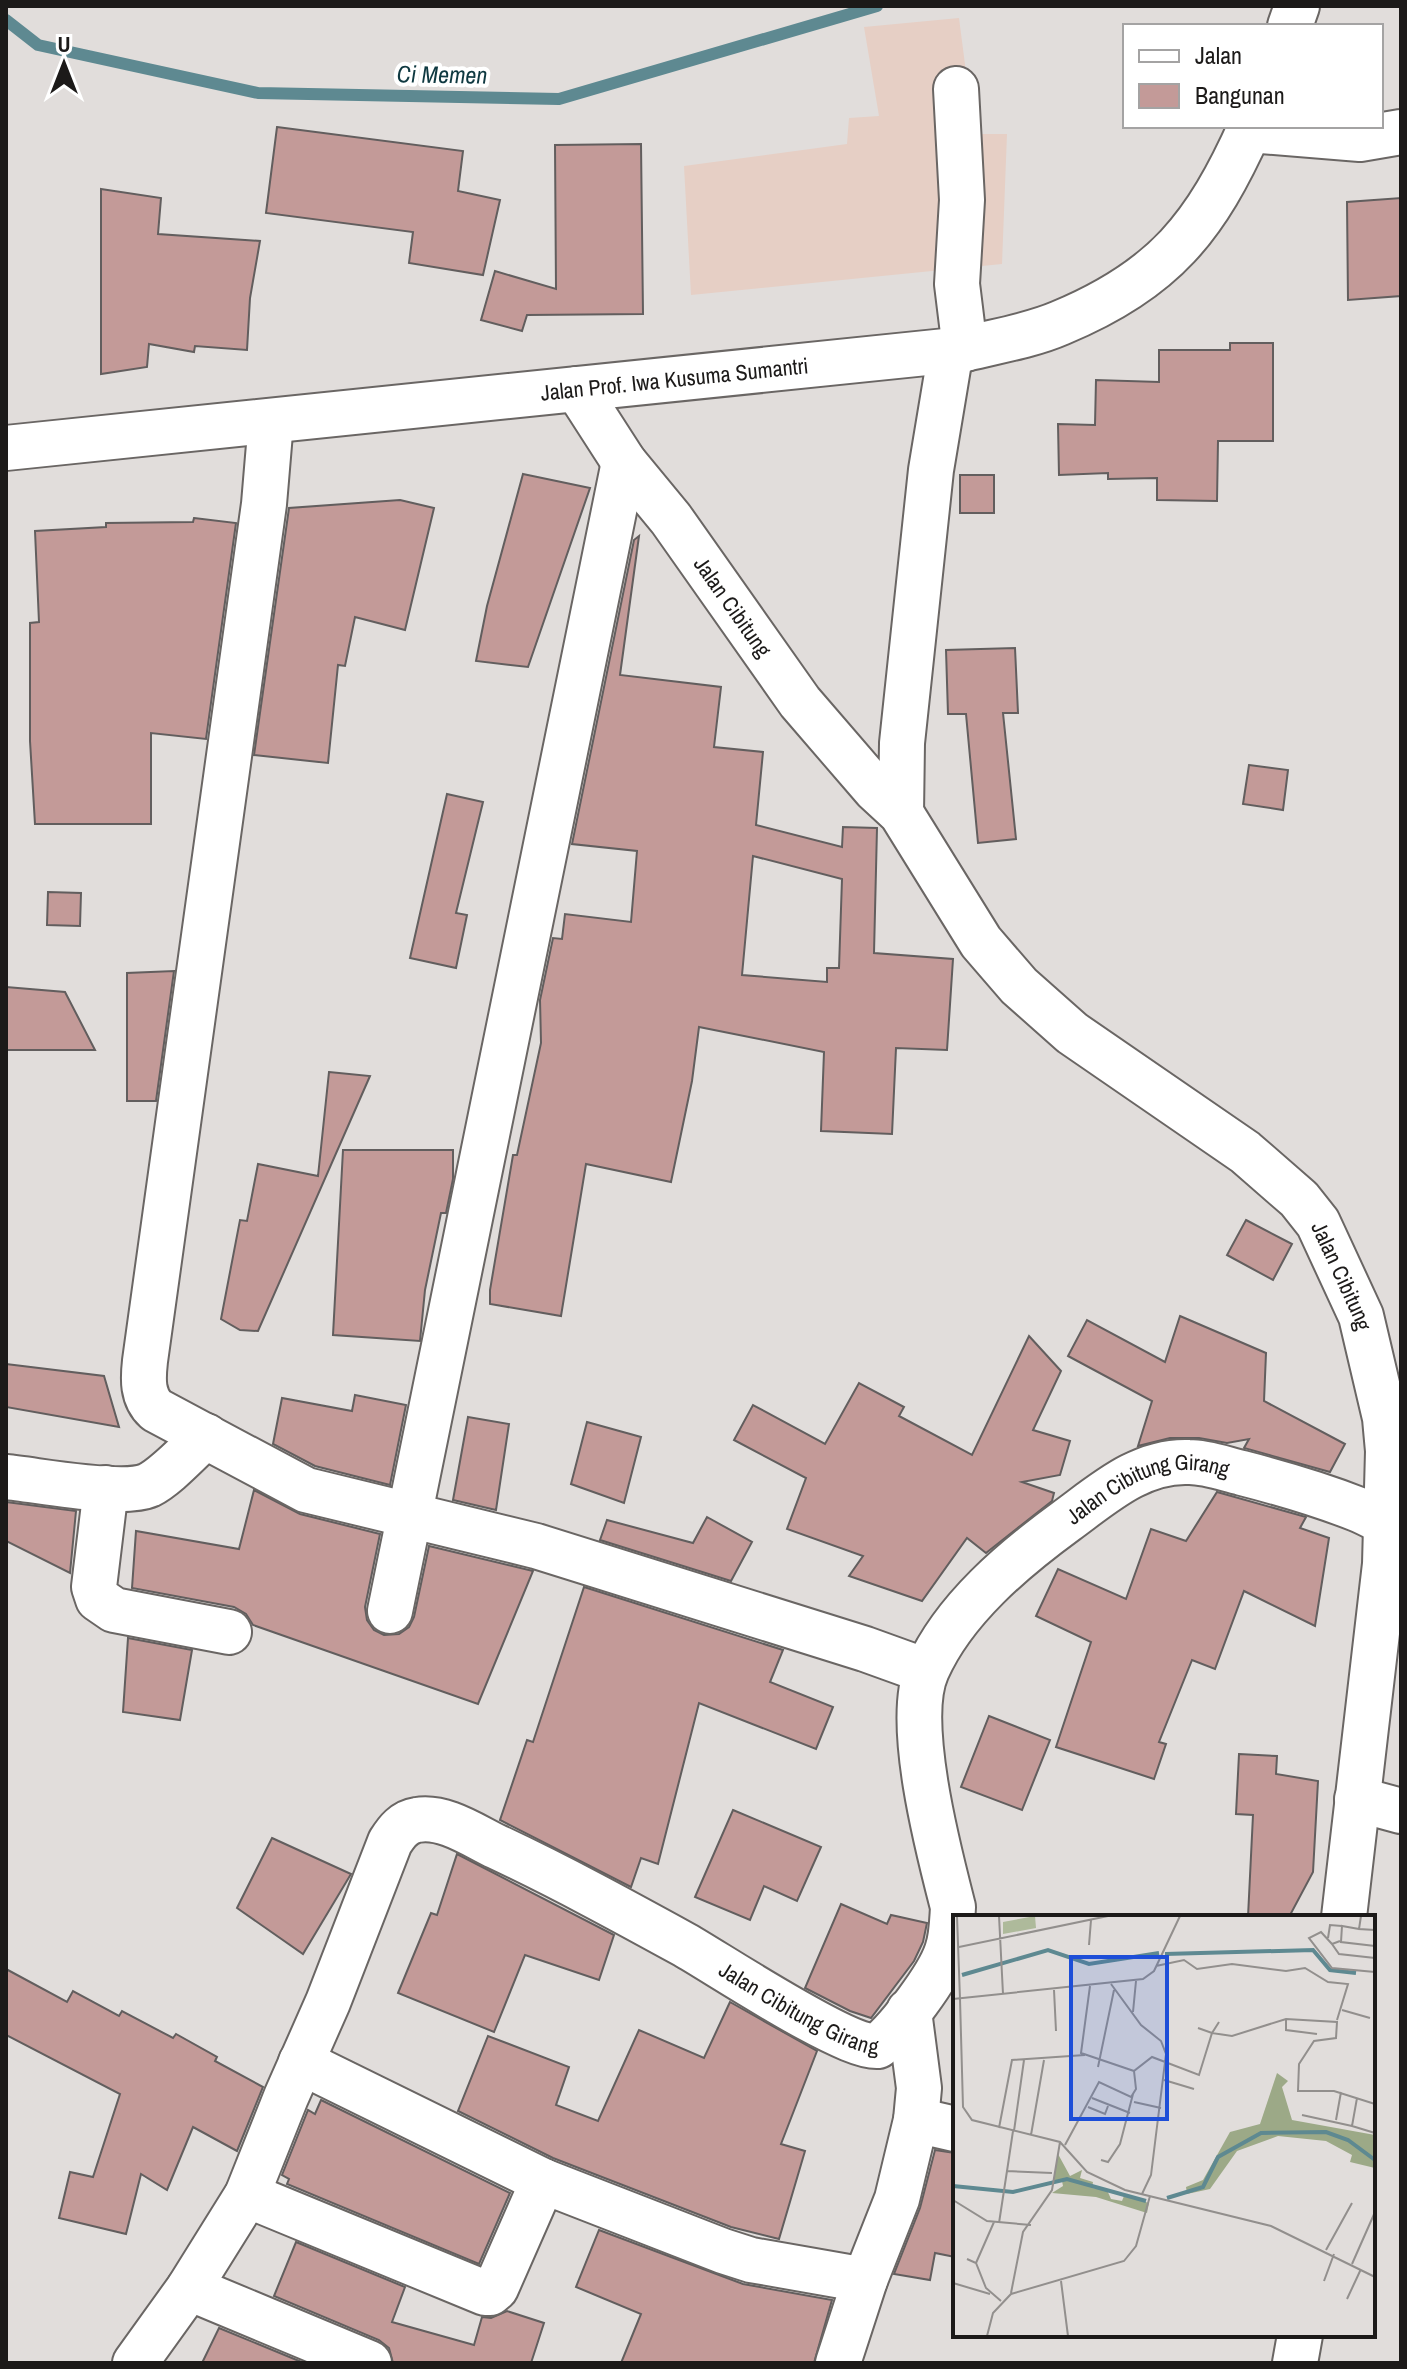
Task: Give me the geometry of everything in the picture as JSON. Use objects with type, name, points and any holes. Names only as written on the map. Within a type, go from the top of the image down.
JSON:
[{"type":"street","points":[[901,813],[902,743],[931,470],[958,350],[957,284],[962,200],[956,89]]},
{"type":"street","points":[[1250,128],[1360,139],[1401,132]]},
{"type":"street","name":"Jalan Prof. Iwa Kusuma Sumantri","points":[[6,448],[958,350],[1058,324],[1141,281],[1164,262],[1195,226],[1221,185],[1250,128]]},
{"type":"street","name":"Jalan Cibitung","points":[[577,389],[624,462],[671,519],[800,702],[875,789],[901,813],[981,942],[1019,986],[1072,1033],[1245,1152],[1299,1199],[1318,1223],[1361,1316],[1385,1418],[1394,1527],[1375,1654],[1344,1915]]},
{"type":"street","points":[[271,421],[264,504],[143,1379],[148,1403],[306,1490],[536,1546],[926,1671]]},
{"type":"street","points":[[390,1611],[624,462]]},
{"type":"street","points":[[6,1477],[106,1488],[136,1488],[149,1485],[206,1436]]},
{"type":"street","name":"Jalan Cibitung Girang","points":[[135,2363],[189,2288],[247,2195],[397,1831],[415,1820],[450,1825],[572,1883],[809,2018],[857,2042],[872,2047],[880,2045],[909,2011],[947,1952],[953,1907],[920,1746],[920,1706],[926,1671],[977,1594],[1057,1528],[1126,1478],[1148,1468],[1189,1461],[1304,1489],[1394,1527]]},
{"type":"street","points":[[106,1488],[94,1587],[98,1599],[114,1610],[229,1632]]},
{"type":"street","points":[[1357,1799],[1401,1811]]},
{"type":"street","points":[[838,2363],[865,2280],[897,2199],[935,2124],[919,2088],[909,2011]]},
{"type":"street","points":[[301,2062],[543,2181],[751,2260],[865,2280]]},
{"type":"street","points":[[247,2195],[490,2293],[496,2288],[543,2181]]},
{"type":"street","points":[[189,2288],[369,2363]]},
{"type":"street","points":[[1295,2363],[1300,2337]]},
{"type":"shaded area","points":[[959,18],[974,134],[1007,134],[1002,264],[691,295],[684,166],[847,144],[849,118],[879,116],[864,27]]},
{"type":"building","points":[[277,127],[463,151],[458,191],[500,200],[483,275],[409,263],[413,232],[266,213]]},
{"type":"building","points":[[641,144],[643,314],[527,315],[522,331],[481,320],[495,271],[556,289],[555,145]]},
{"type":"building","points":[[101,189],[161,198],[158,234],[260,241],[250,298],[247,350],[195,346],[194,352],[149,344],[147,367],[101,374]]},
{"type":"building","points":[[1401,198],[1401,296],[1348,300],[1347,202]]},
{"type":"building","points":[[1230,343],[1273,343],[1273,441],[1218,441],[1217,501],[1157,500],[1157,478],[1108,479],[1108,473],[1059,475],[1058,424],[1095,425],[1096,380],[1159,382],[1159,350],[1230,350]]},
{"type":"building","points":[[523,474],[590,488],[528,667],[476,661],[487,606]]},
{"type":"building","points":[[960,475],[994,475],[994,513],[960,513]]},
{"type":"building","points":[[400,500],[434,508],[405,630],[355,617],[345,666],[338,665],[328,763],[254,755],[289,508]]},
{"type":"building","points":[[194,518],[236,523],[206,739],[151,733],[151,824],[35,824],[30,741],[30,623],[39,622],[35,531],[106,527],[106,523],[193,522]]},
{"type":"building","points":[[639,536],[620,675],[721,687],[714,747],[763,752],[756,825],[842,847],[843,827],[877,828],[874,953],[953,959],[947,1050],[896,1048],[892,1134],[821,1131],[824,1052],[699,1027],[692,1081],[671,1182],[586,1164],[561,1316],[490,1304],[490,1290],[513,1155],[517,1155],[541,1043],[540,1000],[553,938],[562,939],[565,914],[631,922],[637,851],[572,844],[634,540]],"holes":[[[753,856],[842,879],[839,968],[827,968],[827,982],[742,975]]]},
{"type":"building","points":[[1015,648],[1018,713],[1003,713],[1016,839],[978,843],[966,714],[948,714],[946,650]]},
{"type":"building","points":[[1249,765],[1288,770],[1283,810],[1243,804]]},
{"type":"building","points":[[447,794],[483,802],[456,913],[467,915],[456,968],[410,958]]},
{"type":"building","points":[[48,892],[81,893],[80,926],[47,925]]},
{"type":"building","points":[[174,971],[156,1101],[127,1101],[127,973]]},
{"type":"building","points":[[6,987],[65,992],[95,1050],[6,1050]]},
{"type":"building","points":[[329,1072],[370,1076],[258,1331],[240,1330],[221,1319],[240,1220],[247,1221],[258,1164],[318,1176]]},
{"type":"building","points":[[343,1150],[453,1150],[453,1179],[446,1213],[441,1213],[425,1290],[420,1341],[333,1335]]},
{"type":"building","points":[[1246,1220],[1292,1244],[1273,1280],[1227,1255]]},
{"type":"building","points":[[1180,1316],[1266,1353],[1264,1401],[1345,1444],[1330,1472],[1244,1448],[1249,1439],[1227,1443],[1199,1438],[1170,1438],[1138,1446],[1152,1401],[1068,1356],[1087,1320],[1165,1362]]},
{"type":"building","points":[[1029,1336],[1061,1371],[1033,1430],[1070,1441],[1060,1475],[1022,1482],[1054,1493],[1052,1501],[986,1553],[967,1538],[922,1601],[849,1576],[863,1556],[787,1529],[806,1478],[734,1440],[753,1405],[825,1444],[859,1383],[904,1407],[899,1416],[972,1455]]},
{"type":"building","points":[[6,1364],[104,1376],[119,1427],[6,1407]]},
{"type":"building","points":[[355,1395],[406,1405],[390,1485],[315,1466],[273,1444],[282,1398],[352,1411]]},
{"type":"building","points":[[468,1417],[509,1424],[496,1510],[453,1500]]},
{"type":"building","points":[[587,1422],[641,1437],[624,1503],[571,1484]]},
{"type":"building","points":[[254,1490],[300,1514],[380,1534],[365,1607],[367,1620],[374,1630],[384,1635],[399,1634],[409,1627],[414,1617],[429,1546],[533,1571],[478,1704],[253,1625],[246,1614],[234,1607],[132,1588],[136,1531],[239,1549]]},
{"type":"building","points":[[1217,1492],[1306,1517],[1300,1528],[1329,1538],[1315,1626],[1244,1591],[1215,1669],[1192,1660],[1159,1742],[1166,1744],[1154,1779],[1056,1747],[1091,1642],[1036,1616],[1058,1569],[1126,1599],[1151,1529],[1186,1541]]},
{"type":"building","points":[[6,1502],[76,1511],[70,1573],[6,1541]]},
{"type":"building","points":[[707,1517],[752,1542],[731,1581],[600,1540],[607,1520],[693,1543]]},
{"type":"building","points":[[584,1587],[783,1650],[770,1682],[833,1707],[816,1749],[699,1703],[658,1864],[641,1858],[631,1887],[500,1820],[527,1740],[533,1742]]},
{"type":"building","points":[[128,1638],[192,1650],[180,1720],[123,1712]]},
{"type":"building","points":[[989,1716],[1050,1740],[1022,1810],[961,1787]]},
{"type":"building","points":[[1239,1754],[1277,1756],[1276,1774],[1318,1781],[1313,1872],[1290,1915],[1248,1915],[1253,1815],[1236,1814]]},
{"type":"building","points":[[733,1810],[821,1847],[797,1901],[764,1886],[750,1920],[695,1897]]},
{"type":"building","points":[[272,1838],[351,1874],[303,1954],[237,1908]]},
{"type":"building","points":[[457,1854],[614,1935],[599,1980],[525,1955],[494,2032],[398,1993],[431,1913],[437,1915]]},
{"type":"building","points":[[841,1904],[887,1924],[891,1915],[927,1923],[914,1961],[871,2018],[805,1988]]},
{"type":"building","points":[[6,1969],[67,2002],[73,1991],[119,2016],[122,2011],[173,2038],[176,2034],[217,2057],[215,2061],[263,2087],[237,2151],[193,2127],[167,2190],[141,2174],[126,2234],[59,2218],[70,2172],[93,2177],[120,2094],[6,2035]]},
{"type":"building","points":[[730,2002],[817,2051],[781,2144],[805,2151],[779,2239],[731,2227],[553,2158],[458,2111],[488,2036],[569,2067],[556,2105],[598,2121],[639,2030],[704,2058]]},
{"type":"building","points":[[321,2100],[510,2193],[479,2264],[287,2184],[289,2179],[282,2175],[308,2110],[315,2114]]},
{"type":"building","points":[[935,2150],[953,2153],[953,2257],[935,2253],[930,2280],[894,2274],[920,2208]]},
{"type":"building","points":[[599,2230],[743,2284],[832,2300],[814,2363],[621,2363],[641,2314],[576,2287]]},
{"type":"building","points":[[296,2242],[405,2287],[392,2322],[474,2345],[482,2317],[491,2318],[507,2311],[544,2323],[531,2363],[393,2363],[389,2348],[379,2340],[274,2296]]},
{"type":"building","points":[[219,2328],[304,2363],[202,2363]]},
{"type":"waterway","name":"Ci Memen","points":[[6,20],[38,45],[258,93],[559,99],[877,6]]}]
